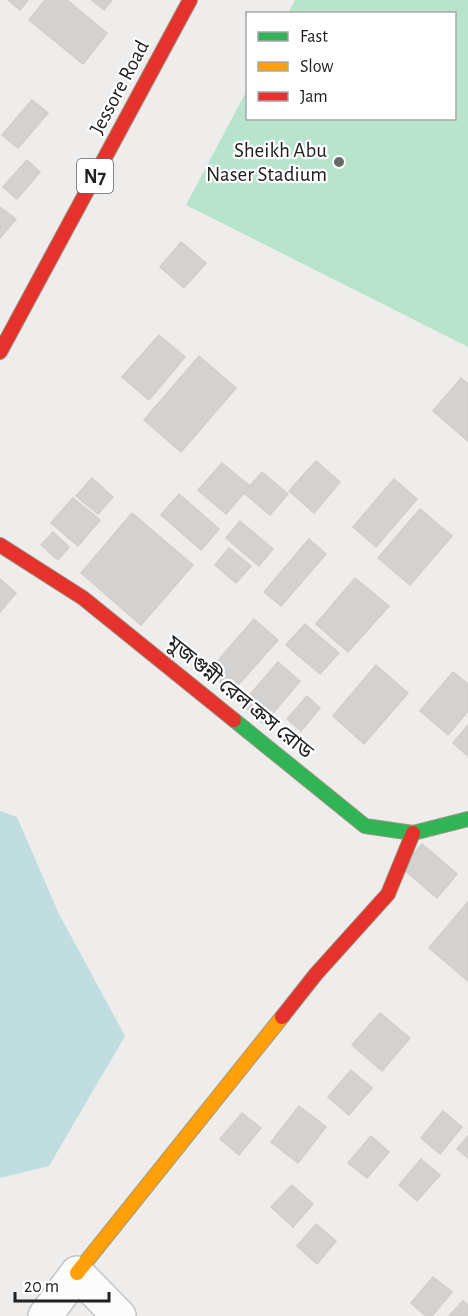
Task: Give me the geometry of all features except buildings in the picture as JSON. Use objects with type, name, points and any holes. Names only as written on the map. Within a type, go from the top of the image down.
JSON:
[{"type":"main road","name":"Jessore Road","points":[[0,352],[190,0]]},
{"type":"main road","name":"মুজগুন্নী রেল ক্রস রোড","points":[[0,545],[83,598],[365,825],[413,832],[468,819]]},
{"type":"main road","points":[[76,1273],[316,974],[388,894],[413,832]]},
{"type":"street","points":[[45,1316],[76,1273],[119,1316]]},
{"type":"green space","name":"Sheikh Abu Naser Stadium","points":[[295,0],[468,0],[468,347],[186,205],[246,92],[246,120],[456,120],[456,12],[289,12]]},
{"type":"water","points":[[0,811],[17,817],[59,914],[125,1036],[49,1166],[0,1178]]},
{"type":"traffic: fast","points":[[234,720],[365,826],[413,833],[468,819]]},
{"type":"traffic: slow","points":[[77,1273],[282,1017]]},
{"type":"traffic: jam","points":[[0,352],[190,0]]},
{"type":"traffic: jam","points":[[0,545],[83,598],[234,720]]},
{"type":"traffic: jam","points":[[282,1017],[316,974],[388,894],[413,833]]},
{"type":"place","name":"Sheikh Abu Naser Stadium","points":[[339,162]]}]
